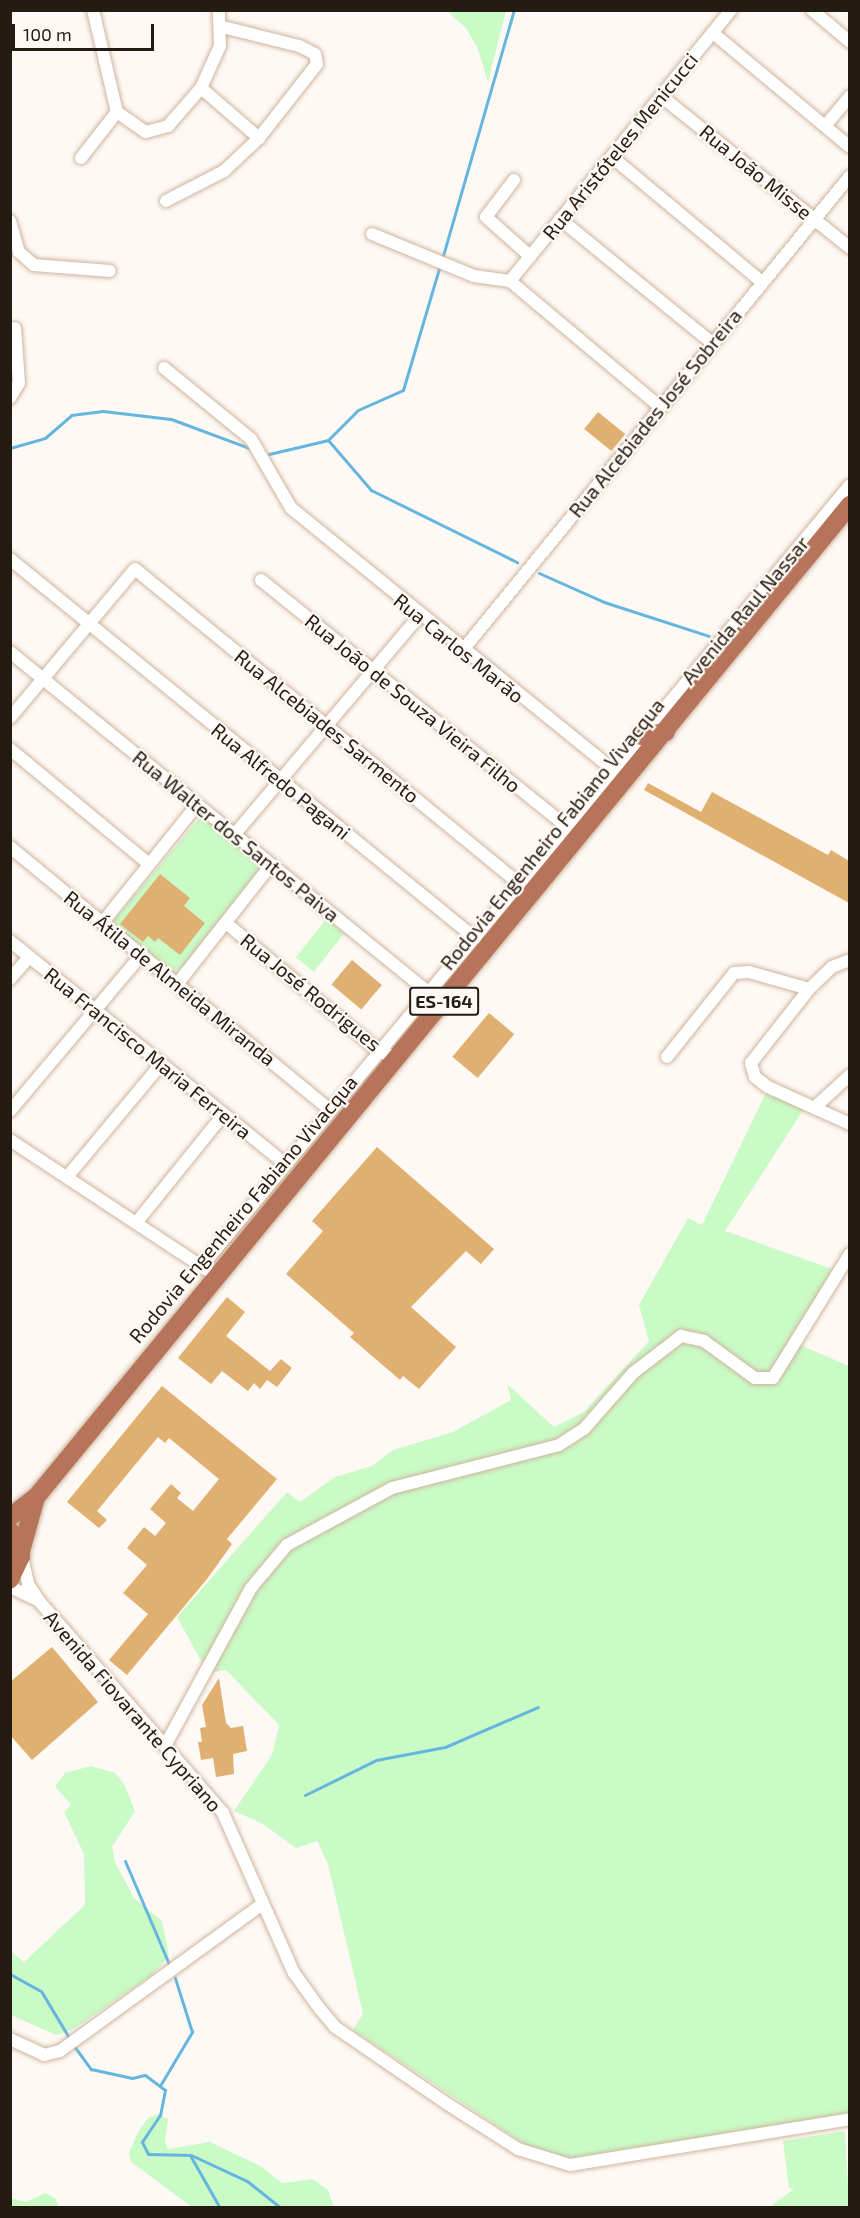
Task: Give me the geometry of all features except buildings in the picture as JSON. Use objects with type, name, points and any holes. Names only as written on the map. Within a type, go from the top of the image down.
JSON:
[{"type":"highway","name":"Rodovia Engenheiro Fabiano Vivacqua","points":[[10,1517],[37,1496],[209,1271],[399,1056],[666,732],[801,554],[849,505]]},
{"type":"highway","points":[[640,736],[666,732]]},
{"type":"highway","name":"Rodovia Engenheiro Fabiano Vivacqua","points":[[10,1580],[21,1553],[37,1496]]},
{"type":"highway","points":[[10,1531],[21,1553]]},
{"type":"street","points":[[93,10],[117,112],[137,129],[159,131],[178,117],[201,88],[214,62],[223,27],[219,10]]},
{"type":"street","name":"Rua Aristóteles Menicucci","points":[[510,281],[731,10]]},
{"type":"street","points":[[812,10],[849,42]]},
{"type":"street","points":[[166,201],[207,183],[259,138],[317,64],[317,58],[299,46],[223,27]]},
{"type":"street","points":[[713,33],[849,147]]},
{"type":"street","points":[[201,88],[259,138]]},
{"type":"street","name":"Rua João Misse","points":[[661,96],[849,248]]},
{"type":"street","points":[[825,126],[849,96]]},
{"type":"street","points":[[81,158],[117,112]]},
{"type":"street","points":[[612,157],[762,282]]},
{"type":"street","name":"Rua Alcebiades José Sobreira","points":[[462,651],[849,176]]},
{"type":"street","points":[[514,180],[486,217],[530,256]]},
{"type":"street","points":[[560,219],[711,343]]},
{"type":"street","points":[[10,221],[19,252],[34,266],[110,271]]},
{"type":"street","points":[[372,234],[486,279],[510,281],[660,406]]},
{"type":"street","points":[[10,398],[19,383],[15,328]]},
{"type":"street","name":"Rua Carlos Marão","points":[[164,368],[251,439],[291,508],[419,616],[612,770]]},
{"type":"street","name":"Avenida Raul Nassar","points":[[209,1271],[285,1164],[475,938],[640,736],[801,554],[849,485]]},
{"type":"street","name":"Rua Alfredo Pagani","points":[[10,559],[475,938]]},
{"type":"street","name":"Rua Alcebiades Sarmento","points":[[89,623],[135,569],[327,724],[518,883]]},
{"type":"street","name":"Rua João de Souza Vieira Filho","points":[[261,580],[566,826]]},
{"type":"street","points":[[234,835],[419,616]]},
{"type":"street","points":[[10,718],[89,623]]},
{"type":"street","name":"Rua Walter dos Santos Paiva","points":[[10,652],[428,992]]},
{"type":"street","points":[[10,749],[149,864]]},
{"type":"street","points":[[103,922],[197,805]]},
{"type":"street","name":"Rua Átila de Almeida Miranda","points":[[10,847],[330,1110]]},
{"type":"street","points":[[178,983],[271,865]]},
{"type":"street","name":"Rua José Rodrigues","points":[[226,923],[380,1052],[399,1056]]},
{"type":"street","name":"Rua Francisco Maria Ferreira","points":[[10,941],[285,1164]]},
{"type":"street","points":[[10,1111],[142,954]]},
{"type":"street","points":[[10,979],[29,957]]},
{"type":"street","points":[[849,960],[832,968],[809,989],[751,1063],[761,1083],[849,1124]]},
{"type":"street","points":[[667,1057],[734,974],[749,972],[809,989]]},
{"type":"street","points":[[67,1177],[161,1064]]},
{"type":"street","points":[[814,1108],[849,1075]]},
{"type":"street","points":[[136,1223],[224,1114]]},
{"type":"street","points":[[10,1140],[209,1271]]},
{"type":"street","points":[[166,1744],[250,1587],[287,1545],[392,1488],[559,1446],[584,1429],[633,1373],[681,1336],[704,1341],[755,1378],[773,1378],[800,1341],[849,1254]]},
{"type":"street","points":[[21,1553],[25,1575],[39,1601]]},
{"type":"street","points":[[10,1587],[39,1601]]},
{"type":"street","name":"Avenida Fiovarante Cypriano","points":[[39,1601],[166,1744],[223,1813],[294,1973],[335,2026],[536,2158],[570,2165],[614,2161],[849,2119]]},
{"type":"street","points":[[10,2039],[44,2055],[72,2043],[262,1904]]},
{"type":"green space","points":[[447,11],[506,11],[488,82],[478,49],[466,28]]},
{"type":"green space","points":[[202,815],[264,864],[183,967],[173,971],[117,928],[114,920]]},
{"type":"green space","points":[[326,919],[344,933],[314,972],[296,958]]},
{"type":"green space","points":[[766,1093],[804,1109],[725,1231],[832,1269],[791,1341],[849,1366],[849,2114],[581,2161],[538,2153],[353,2030],[363,2014],[328,1864],[317,1841],[296,1848],[263,1824],[234,1811],[272,1755],[279,1725],[226,1670],[208,1673],[177,1617],[287,1492],[300,1502],[335,1477],[372,1466],[393,1450],[453,1432],[511,1400],[507,1384],[554,1427],[584,1412],[649,1341],[639,1305],[688,1218],[702,1225]]},
{"type":"green space","points":[[91,1766],[115,1773],[124,1784],[135,1811],[112,1847],[115,1862],[134,1898],[162,1921],[169,1956],[152,1975],[72,2030],[56,2035],[11,2015],[11,1952],[24,1962],[85,1905],[84,1854],[64,1812],[71,1805],[55,1786],[65,1773]]},
{"type":"green space","points":[[158,2114],[168,2119],[165,2142],[168,2149],[210,2142],[262,2167],[282,2183],[313,2179],[328,2190],[334,2207],[192,2207],[131,2162],[129,2153],[138,2132],[148,2118]]},
{"type":"green space","points":[[845,2131],[849,2207],[769,2207],[794,2189],[789,2188],[783,2141]]},
{"type":"green space","points":[[45,2193],[55,2198],[59,2207],[11,2207],[11,2198],[26,2202]]},
{"type":"waterway","points":[[442,259],[514,10]]},
{"type":"waterway","points":[[269,454],[328,440],[358,410],[403,390],[440,265]]},
{"type":"waterway","points":[[10,448],[45,438],[71,415],[103,411],[171,419],[249,448]]},
{"type":"waterway","points":[[328,440],[371,490],[517,562]]},
{"type":"waterway","points":[[539,573],[604,602],[709,636]]},
{"type":"waterway","points":[[305,1795],[376,1760],[445,1747],[538,1707]]},
{"type":"waterway","points":[[125,1861],[169,1964]]},
{"type":"waterway","points":[[10,1974],[41,1991],[71,2041]]},
{"type":"waterway","points":[[161,2084],[192,2032],[175,1978]]},
{"type":"waterway","points":[[74,2046],[91,2069],[132,2078],[145,2075],[165,2090],[160,2115],[142,2142],[148,2154],[191,2155],[247,2181],[281,2208]]},
{"type":"waterway","points":[[191,2157],[220,2208]]}]
